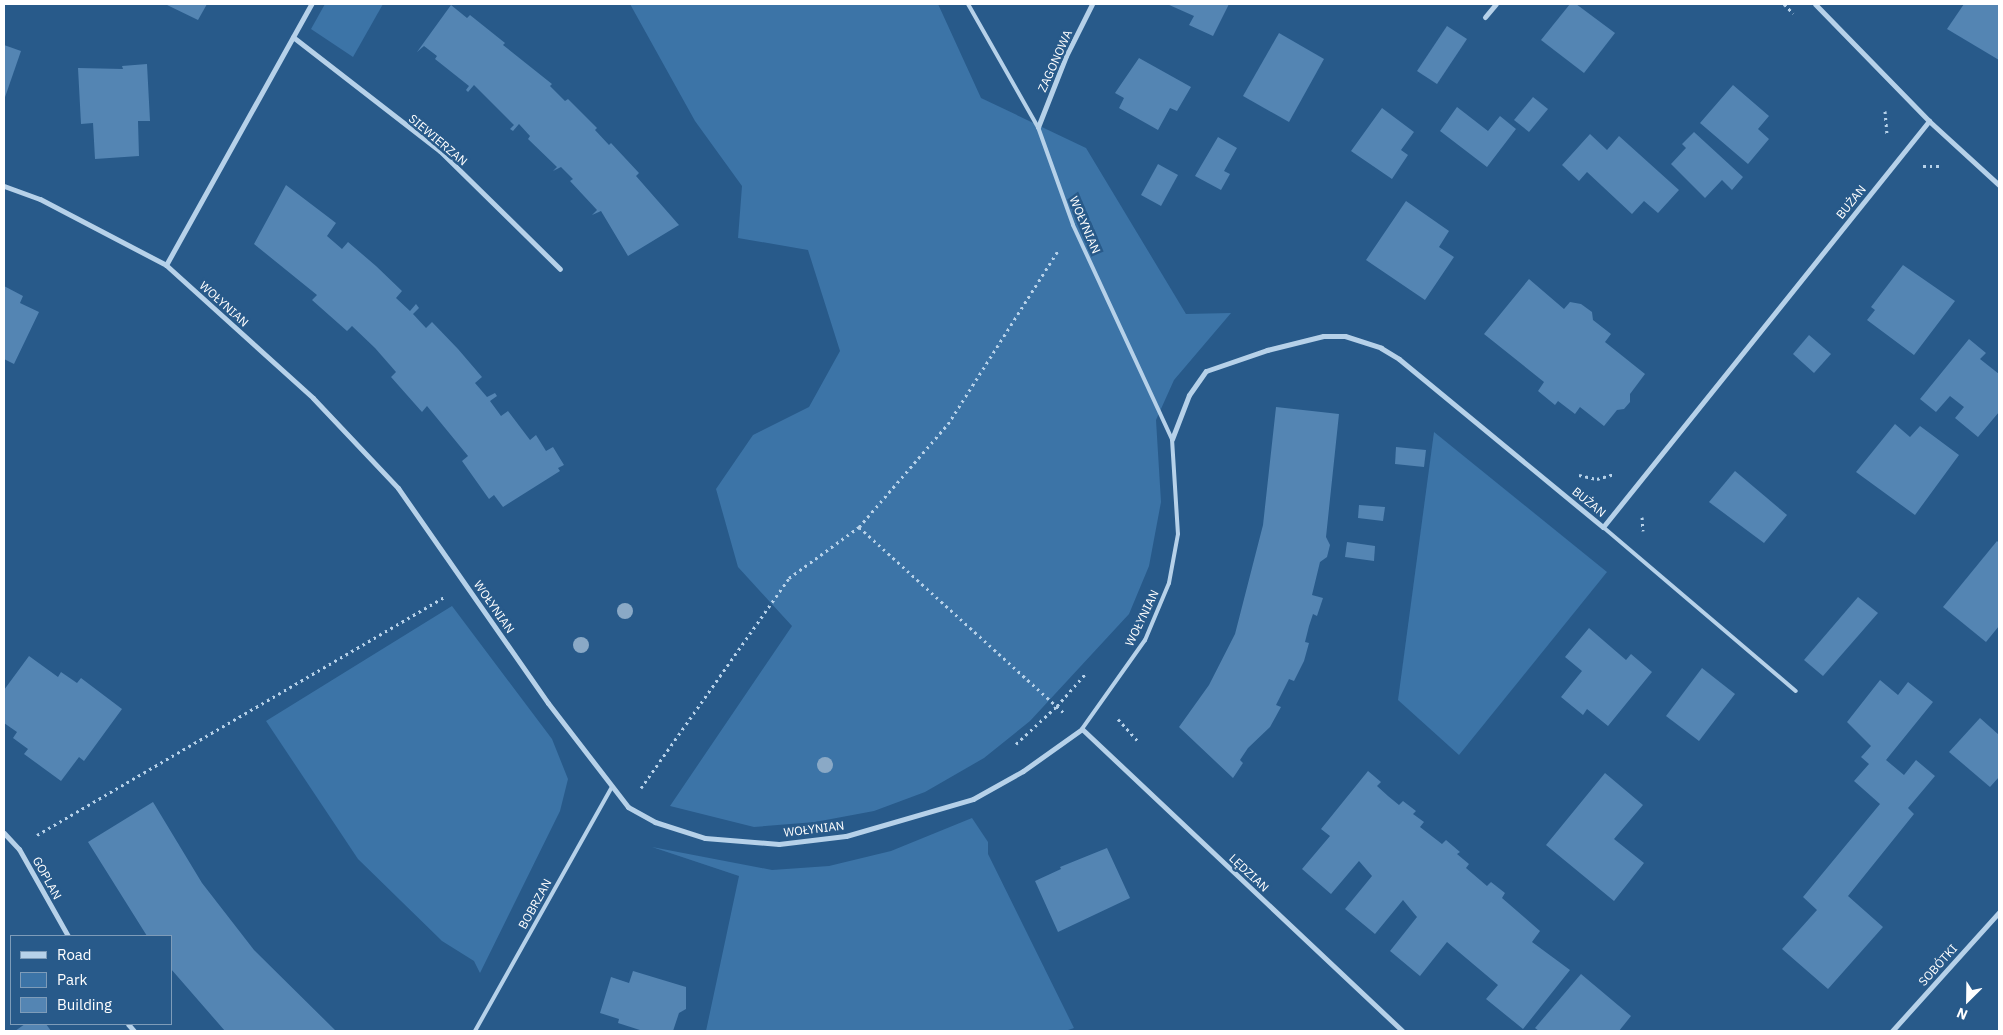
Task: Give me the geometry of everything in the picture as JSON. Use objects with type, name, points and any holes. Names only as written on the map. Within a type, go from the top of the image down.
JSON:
[{"type":"street","points":[[166,265],[311,4]]},
{"type":"street","name":"ZAGONOWA","points":[[1038,127],[1066,56],[1092,4]]},
{"type":"street","points":[[1485,17],[1496,4]]},
{"type":"street","points":[[1815,4],[1929,121],[1999,185]]},
{"type":"street","name":"SIEWIERZAN","points":[[293,37],[440,151],[560,269]]},
{"type":"street","name":"BUŻAN","points":[[1172,439],[1189,395],[1206,371],[1267,350],[1323,336],[1345,336],[1381,348],[1399,359],[1603,527],[1929,121]]},
{"type":"street","name":"WOŁYNIAN","points":[[4,186],[40,199],[166,265],[313,398],[398,488],[548,703],[628,807],[655,822],[706,838],[779,844],[846,836],[973,799],[1024,771],[1082,729]]},
{"type":"street","name":"LĘDZIAN","points":[[1082,729],[1402,1031]]},
{"type":"street","name":"GOPLAN","points":[[4,833],[19,849],[67,935]]},
{"type":"street","name":"SOBÓTKI","points":[[1892,1031],[1999,912]]},
{"type":"lane","name":"WOŁYNIAN","points":[[968,4],[1038,127],[1073,225],[1172,439],[1178,534],[1169,584],[1145,640],[1082,729]]},
{"type":"lane","points":[[1603,527],[1796,691]]},
{"type":"lane","name":"BOBRZAN","points":[[475,1031],[612,786]]},
{"type":"path","points":[[1784,4],[1798,18]]},
{"type":"path","points":[[1881,102],[1888,122],[1885,140]]},
{"type":"path","points":[[1916,170],[1929,165],[1945,168]]},
{"type":"path","points":[[628,807],[789,578],[858,527],[948,424],[1073,225]]},
{"type":"path","points":[[1570,470],[1598,479],[1620,471]]},
{"type":"path","points":[[1644,509],[1644,536]]},
{"type":"path","points":[[858,527],[1082,729]]},
{"type":"path","points":[[37,835],[466,584]]},
{"type":"path","points":[[1009,749],[1057,706],[1087,672]]},
{"type":"path","points":[[1120,714],[1118,721],[1139,742]]},
{"type":"green space","points":[[325,4],[383,4],[353,57],[311,29]]},
{"type":"green space","points":[[630,4],[938,4],[981,98],[1086,148],[1186,314],[1231,313],[1174,380],[1156,420],[1161,502],[1149,566],[1129,614],[1030,721],[984,758],[925,792],[874,811],[815,822],[754,827],[670,806],[792,626],[738,567],[716,489],[753,435],[809,407],[840,351],[808,250],[738,238],[742,186],[695,121]]},
{"type":"green space","points":[[1434,432],[1607,572],[1459,755],[1398,700]]},
{"type":"green space","points":[[452,606],[552,739],[568,779],[560,811],[480,973],[474,961],[442,941],[358,859],[266,721]]},
{"type":"green space","points":[[972,818],[988,842],[988,854],[1074,1028],[1065,1031],[706,1031],[739,876],[652,847],[772,870],[829,866],[891,851]]},
{"type":"building","points":[[165,4],[207,4],[198,20]]},
{"type":"building","points":[[1167,4],[1229,4],[1213,36],[1189,25],[1194,16]]},
{"type":"building","points":[[1570,4],[1576,4],[1615,33],[1584,73],[1541,40]]},
{"type":"building","points":[[1964,4],[1999,4],[1999,60],[1947,29]]},
{"type":"building","points":[[451,5],[467,18],[470,15],[505,43],[503,45],[552,84],[550,86],[565,101],[568,99],[597,128],[595,130],[609,145],[611,143],[639,173],[636,176],[679,225],[628,256],[601,211],[592,215],[597,210],[570,181],[573,179],[561,167],[553,171],[557,167],[528,139],[530,136],[519,124],[513,131],[510,129],[514,125],[474,85],[468,92],[466,90],[469,86],[435,59],[437,56],[424,46],[417,52]]},
{"type":"building","points":[[1447,26],[1467,39],[1437,84],[1417,71]]},
{"type":"building","points":[[1279,33],[1324,59],[1289,122],[1243,96]]},
{"type":"building","points":[[4,45],[21,51],[4,100]]},
{"type":"building","points":[[1139,58],[1191,87],[1177,111],[1170,108],[1158,130],[1119,108],[1124,98],[1115,93]]},
{"type":"building","points":[[147,64],[150,121],[138,121],[139,156],[95,159],[93,123],[81,124],[78,68],[123,69],[122,66]]},
{"type":"building","points":[[1733,85],[1769,116],[1758,129],[1769,139],[1748,164],[1700,123]]},
{"type":"building","points":[[1533,97],[1548,109],[1529,132],[1514,120]]},
{"type":"building","points":[[1457,107],[1488,131],[1500,116],[1516,129],[1487,167],[1440,131]]},
{"type":"building","points":[[1382,108],[1414,132],[1401,150],[1408,155],[1392,179],[1351,151]]},
{"type":"building","points":[[1694,132],[1743,177],[1732,190],[1722,180],[1705,198],[1671,164],[1686,148],[1682,144]]},
{"type":"building","points":[[1590,134],[1607,150],[1619,136],[1679,190],[1658,213],[1644,201],[1632,214],[1587,172],[1579,181],[1562,165]]},
{"type":"building","points":[[1218,137],[1237,148],[1224,171],[1230,174],[1221,190],[1195,176]]},
{"type":"building","points":[[1158,164],[1178,175],[1161,206],[1141,195]]},
{"type":"building","points":[[286,185],[336,223],[327,236],[342,249],[348,242],[376,266],[402,291],[396,298],[410,311],[416,304],[419,308],[413,314],[426,328],[432,322],[458,349],[482,377],[475,383],[487,397],[495,393],[497,396],[490,401],[501,416],[508,411],[530,440],[536,435],[546,451],[553,447],[564,465],[558,468],[560,471],[503,507],[494,495],[489,499],[462,461],[468,456],[427,406],[422,412],[391,377],[396,372],[375,348],[352,326],[347,331],[312,300],[317,295],[254,244]]},
{"type":"building","points":[[1406,201],[1449,231],[1439,247],[1454,257],[1425,300],[1366,260]]},
{"type":"building","points":[[1903,265],[1955,301],[1914,355],[1867,320],[1875,310],[1871,307]]},
{"type":"building","points":[[1529,279],[1564,309],[1570,302],[1581,304],[1592,312],[1593,320],[1611,334],[1605,342],[1645,374],[1630,394],[1630,402],[1624,409],[1617,410],[1604,426],[1580,407],[1575,414],[1558,401],[1555,405],[1538,391],[1544,382],[1484,334]]},
{"type":"building","points":[[4,286],[23,296],[20,303],[39,312],[14,364],[4,359]]},
{"type":"building","points":[[1809,335],[1831,354],[1814,373],[1793,354]]},
{"type":"building","points":[[1969,339],[1986,353],[1980,359],[1999,374],[1999,412],[1978,437],[1955,418],[1964,407],[1950,396],[1936,412],[1920,399]]},
{"type":"building","points":[[1276,407],[1339,414],[1326,537],[1330,545],[1327,557],[1320,562],[1312,595],[1323,598],[1317,616],[1313,614],[1309,626],[1305,642],[1309,643],[1304,661],[1294,681],[1289,679],[1276,705],[1281,707],[1270,727],[1248,748],[1240,760],[1243,763],[1233,778],[1179,727],[1209,685],[1235,634],[1263,525]]},
{"type":"building","points":[[1895,424],[1910,437],[1920,426],[1959,455],[1915,515],[1856,472]]},
{"type":"building","points":[[1396,447],[1426,450],[1424,467],[1395,464]]},
{"type":"building","points":[[1735,471],[1787,515],[1764,543],[1709,502]]},
{"type":"building","points":[[1359,505],[1385,507],[1383,521],[1358,518]]},
{"type":"building","points":[[1997,541],[1999,543],[1999,626],[1986,642],[1943,607]]},
{"type":"building","points":[[1347,542],[1375,546],[1374,561],[1345,557]]},
{"type":"building","points":[[1858,597],[1878,613],[1823,676],[1804,660]]},
{"type":"building","points":[[1589,628],[1626,660],[1631,654],[1652,672],[1608,726],[1587,709],[1583,715],[1561,697],[1582,671],[1565,657]]},
{"type":"building","points":[[29,656],[58,677],[61,672],[77,683],[81,678],[122,709],[84,761],[79,757],[61,781],[24,754],[28,749],[13,738],[17,732],[4,723],[4,690]]},
{"type":"building","points":[[1702,668],[1735,694],[1699,741],[1666,716]]},
{"type":"building","points":[[1880,680],[1898,695],[1908,682],[1933,702],[1886,760],[1904,775],[1916,760],[1935,776],[1908,808],[1914,814],[1848,896],[1883,927],[1828,989],[1782,949],[1817,910],[1803,897],[1880,804],[1854,781],[1869,764],[1861,757],[1871,746],[1847,722]]},
{"type":"building","points":[[1980,718],[1999,735],[1999,777],[1990,787],[1949,752]]},
{"type":"building","points":[[1368,771],[1381,782],[1377,786],[1388,796],[1399,805],[1403,801],[1416,811],[1413,814],[1424,822],[1420,827],[1442,844],[1446,840],[1460,852],[1457,854],[1469,864],[1466,868],[1487,886],[1491,882],[1505,893],[1502,898],[1540,931],[1532,942],[1570,970],[1523,1029],[1486,999],[1498,985],[1447,942],[1420,976],[1390,951],[1417,917],[1403,900],[1375,934],[1345,909],[1372,876],[1359,861],[1331,894],[1302,869],[1330,836],[1321,829]]},
{"type":"building","points":[[1605,773],[1643,805],[1614,839],[1644,863],[1614,901],[1546,845]]},
{"type":"building","points":[[153,802],[202,883],[254,950],[336,1031],[225,1031],[172,970],[172,935],[146,935],[88,842]]},
{"type":"building","points":[[1107,848],[1130,898],[1058,932],[1035,881],[1061,869],[1060,867]]},
{"type":"building","points":[[633,971],[686,987],[686,1009],[679,1013],[673,1031],[643,1031],[618,1023],[619,1019],[600,1013],[611,977],[629,983]]},
{"type":"building","points":[[1581,974],[1631,1016],[1619,1031],[1539,1031],[1535,1028]]},
{"type":"building","points":[[24,1025],[47,1025],[51,1031],[15,1031]]}]
